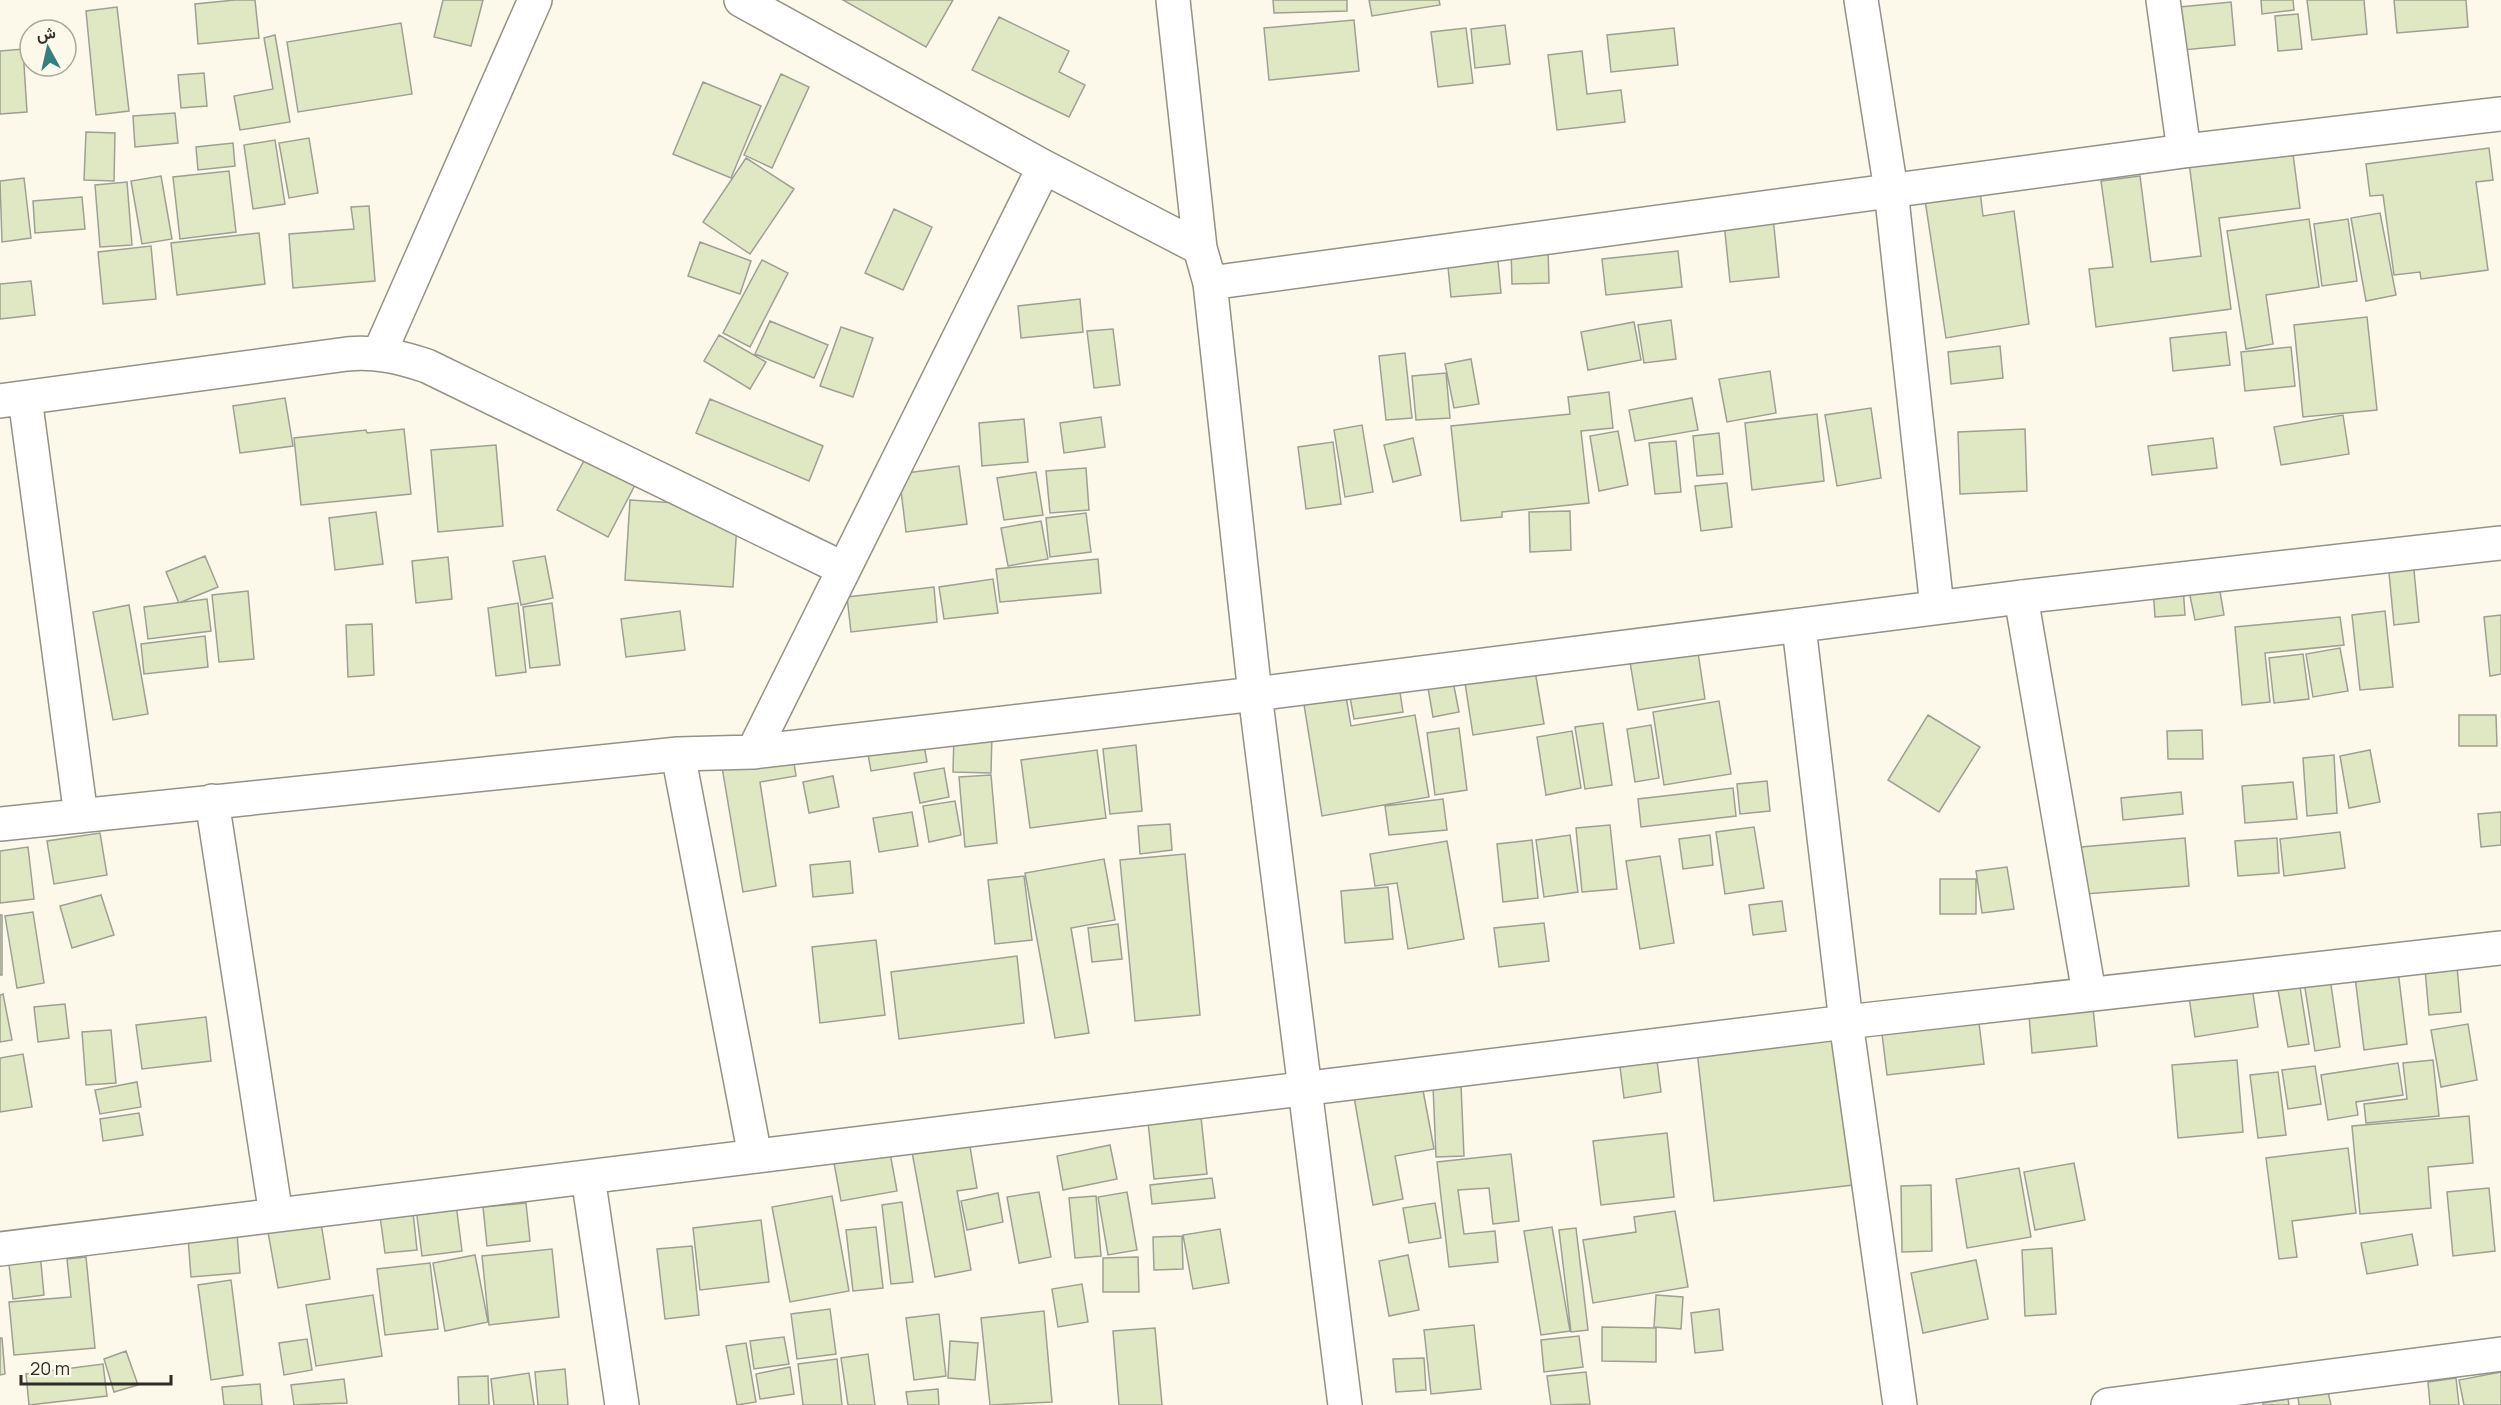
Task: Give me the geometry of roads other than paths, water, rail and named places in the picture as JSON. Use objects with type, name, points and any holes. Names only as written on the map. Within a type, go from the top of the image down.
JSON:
[{"type":"street","points":[[378,354],[535,0]]},
{"type":"street","points":[[741,0],[1044,167],[1200,248]]},
{"type":"street","points":[[1173,0],[1200,248],[1210,283],[1255,694],[1307,1089],[1345,1405]]},
{"type":"street","points":[[1861,0],[1891,190],[1937,607]]},
{"type":"street","points":[[2163,0],[2184,151]]},
{"type":"street","points":[[1210,283],[2184,151],[2501,114]]},
{"type":"street","points":[[753,752],[1044,167]]},
{"type":"street","points":[[81,816],[13,400],[347,354],[378,354],[403,358],[427,366],[844,569]]},
{"type":"street","points":[[0,824],[678,754],[753,752],[1255,694],[1799,627],[1937,607],[2501,543]]},
{"type":"street","points":[[2021,597],[2089,993]]},
{"type":"street","points":[[1799,627],[1846,1022],[1900,1405]]},
{"type":"street","points":[[678,754],[755,1156]]},
{"type":"street","points":[[212,801],[276,1215]]},
{"type":"street","points":[[0,1249],[1846,1022],[2501,948]]},
{"type":"street","points":[[588,1177],[622,1405]]},
{"type":"street","points":[[2108,1405],[2501,1354]]}]
